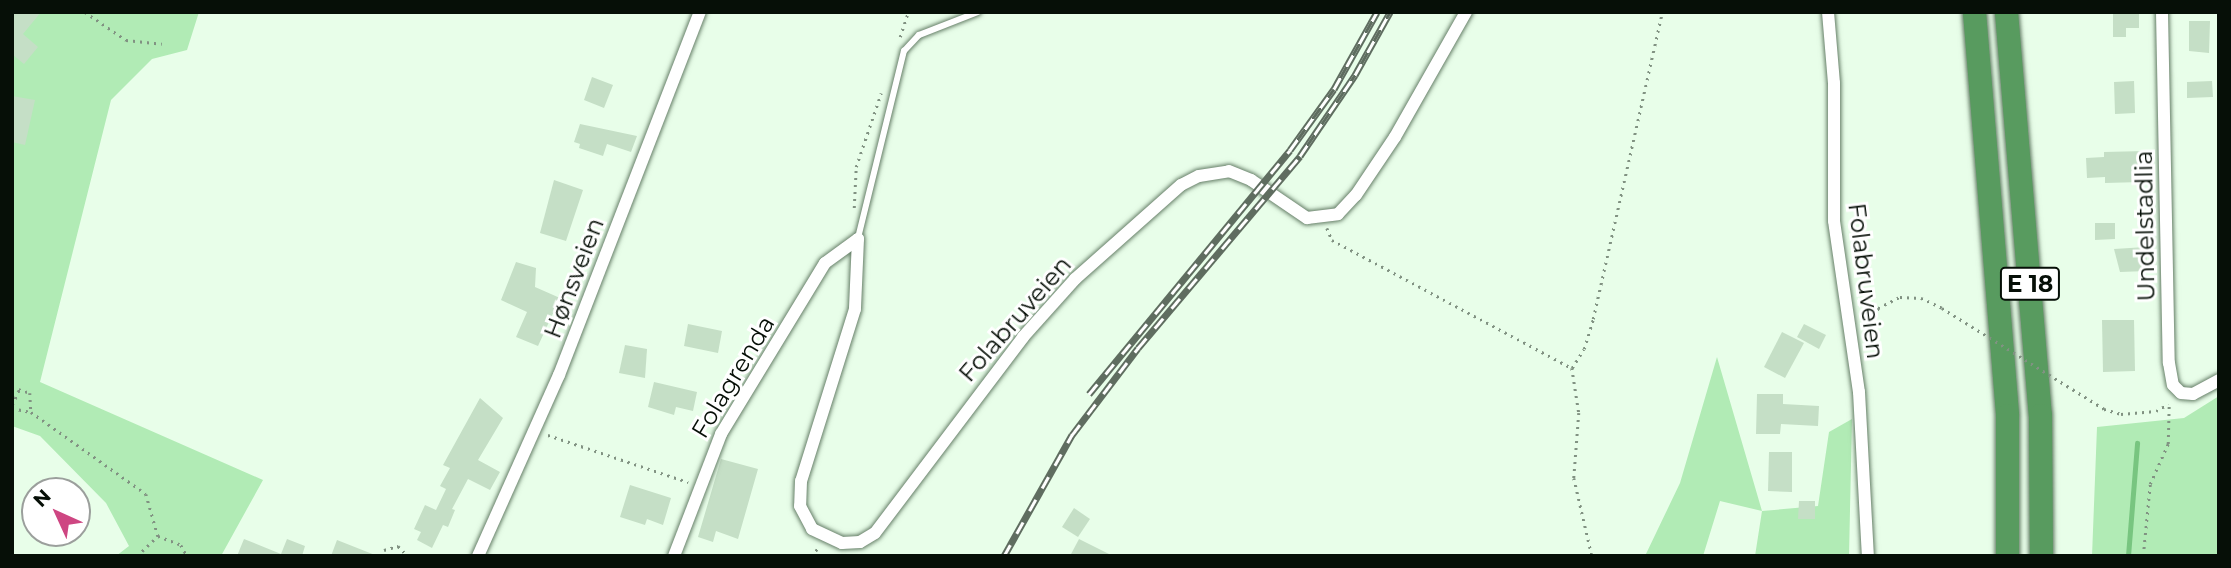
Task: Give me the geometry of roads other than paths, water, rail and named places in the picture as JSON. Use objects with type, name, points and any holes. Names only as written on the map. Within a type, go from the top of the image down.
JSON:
[{"type":"highway","name":"E 18","points":[[1974,12],[2007,415],[2007,556]]},
{"type":"highway","name":"E 18","points":[[2006,12],[2038,390],[2041,556]]},
{"type":"street","name":"Hønsveien","points":[[478,556],[535,430],[700,12]]},
{"type":"street","name":"Folabruveien","points":[[858,239],[855,309],[801,481],[800,506],[812,529],[842,543],[860,542],[875,533],[1023,337],[1074,279],[1181,185],[1199,176],[1230,172],[1251,180],[1300,214],[1323,219],[1338,215],[1356,195],[1466,12]]},
{"type":"street","name":"Folabruveien","points":[[1828,12],[1834,83],[1834,221],[1854,353],[1868,556]]},
{"type":"street","name":"Undelstadlia","points":[[2162,12],[2169,363],[2173,385],[2181,393],[2193,394],[2219,380]]},
{"type":"street","name":"Folagrenda","points":[[674,556],[699,485],[721,434],[825,263],[858,239]]},
{"type":"lane","points":[[858,239],[904,51],[919,35],[978,12]]},
{"type":"waterway","points":[[2128,556],[2137,443]]},
{"type":"railway","points":[[1089,394],[1290,150],[1334,89],[1377,12]]},
{"type":"railway","points":[[1004,556],[1072,435],[1138,348],[1300,156],[1355,75],[1390,12]]}]
